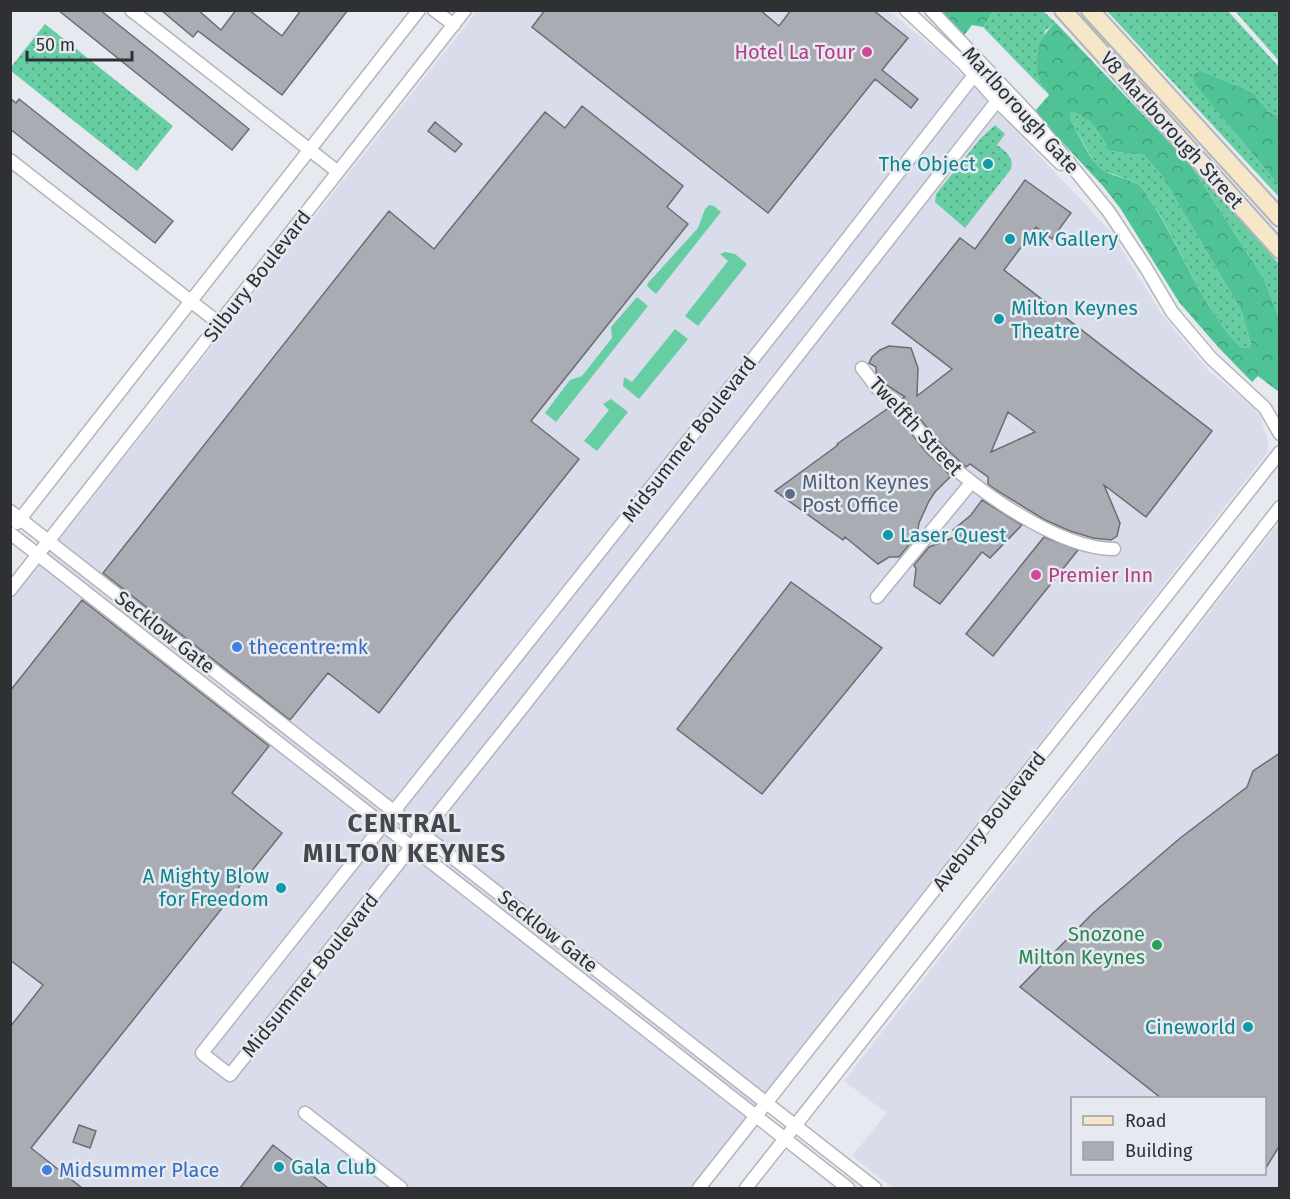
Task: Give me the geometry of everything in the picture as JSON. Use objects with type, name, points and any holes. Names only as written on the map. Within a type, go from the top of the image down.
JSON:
[{"type":"main road","name":"V8 Marlborough Street","points":[[1063,10],[1280,250]]},
{"type":"main road","name":"V8 Marlborough Street","points":[[1090,10],[1280,218]]},
{"type":"street","points":[[130,10],[338,172]]},
{"type":"street","name":"Silbury Boulevard","points":[[10,532],[15,515],[60,469],[419,10]]},
{"type":"street","points":[[434,10],[454,25]]},
{"type":"street","name":"Silbury Boulevard","points":[[38,554],[465,10]]},
{"type":"street","name":"Marlborough Gate","points":[[906,10],[955,48]]},
{"type":"street","name":"Marlborough Gate","points":[[918,10],[978,70],[1109,212],[1172,312],[1211,358],[1265,408],[1280,434]]},
{"type":"street","name":"Marlborough Gate","points":[[931,10],[963,63],[978,70],[997,101],[1027,122]]},
{"type":"street","name":"Midsummer Boulevard","points":[[978,70],[809,289],[202,1053],[230,1075],[997,101]]},
{"type":"street","points":[[10,160],[220,324]]},
{"type":"street","name":"Twelfth Street","points":[[862,368],[880,392],[893,399],[931,446],[971,483],[1020,515],[1051,531],[1098,549],[1113,549]]},
{"type":"street","points":[[1265,408],[1280,411]]},
{"type":"street","name":"Avebury Boulevard","points":[[699,1188],[1280,452]]},
{"type":"street","name":"Twelfth Street","points":[[877,597],[971,483]]},
{"type":"street","name":"Avebury Boulevard","points":[[746,1188],[1277,510]]},
{"type":"street","name":"Secklow Gate","points":[[15,515],[875,1188]]},
{"type":"street","name":"Secklow Gate","points":[[10,532],[785,1139]]},
{"type":"street","points":[[10,590],[38,554]]},
{"type":"street","points":[[305,1113],[401,1188]]},
{"type":"street","points":[[785,1139],[848,1188]]},
{"type":"shaded area","points":[[477,11],[889,11],[945,57],[1115,238],[1160,312],[1209,371],[1252,406],[1260,417],[1268,441],[1267,453],[691,1188],[11,1188],[10,602]]},
{"type":"shaded area","points":[[1279,523],[1279,1188],[893,1188],[852,1156],[887,1113],[844,1081]]},
{"type":"green space","points":[[999,10],[1043,11],[1056,23],[1045,31],[1040,78],[1045,91],[983,27],[993,12]]},
{"type":"green space","points":[[939,11],[999,11],[993,12],[983,27],[972,25],[962,38]]},
{"type":"green space","points":[[1107,11],[1228,11],[1279,67],[1279,116],[1269,112],[1254,93],[1200,70],[1193,75],[1237,135],[1279,186],[1279,197]]},
{"type":"green space","points":[[1235,11],[1279,11],[1279,61]]},
{"type":"green space","points":[[1056,23],[1190,164],[1264,279],[1279,318],[1279,392],[1258,376],[1252,382],[1219,348],[1179,302],[1120,208],[1103,186],[1034,112],[1049,95],[1039,78],[1037,68],[1039,48],[1048,30]],"holes":[[[1070,111],[1077,113],[1094,126],[1109,151],[1144,155],[1162,176],[1241,310],[1251,344],[1248,348],[1241,347],[1213,312],[1155,207],[1142,188],[1102,170],[1094,161],[1070,119]]]},
{"type":"green space","points":[[45,24],[173,126],[137,171],[11,71],[11,67]]},
{"type":"green space","points":[[1200,70],[1254,93],[1269,112],[1279,116],[1279,186],[1195,84],[1193,75]]},
{"type":"green space","points":[[1070,110],[1089,121],[1109,151],[1144,155],[1162,176],[1241,310],[1251,344],[1248,348],[1241,347],[1213,311],[1142,188],[1098,166],[1070,119]]},
{"type":"green space","points":[[995,125],[1005,134],[997,145],[1008,155],[1011,169],[965,228],[935,202],[936,194],[980,139]]},
{"type":"green space","points":[[1190,164],[1279,264],[1279,318],[1264,279]]},
{"type":"green space","points":[[709,205],[721,212],[656,294],[647,286],[648,283],[698,228],[705,209]]},
{"type":"green space","points":[[725,252],[735,254],[747,264],[698,326],[685,316],[728,261],[720,254]]},
{"type":"green space","points":[[637,297],[648,306],[556,422],[545,413],[570,380],[582,376],[612,338],[611,327]]},
{"type":"green space","points":[[675,329],[688,339],[639,399],[623,386],[624,377],[632,382]]},
{"type":"green space","points":[[611,399],[628,412],[597,451],[584,441],[609,410],[603,404]]},
{"type":"building","points":[[58,10],[100,10],[249,129],[232,150]]},
{"type":"building","points":[[161,10],[198,10],[221,30],[236,10],[249,10],[282,36],[301,10],[348,10],[282,95],[198,31],[193,37]]},
{"type":"building","points":[[545,10],[760,10],[779,26],[791,10],[873,10],[908,38],[882,70],[918,99],[911,108],[875,79],[768,213],[532,27]]},
{"type":"building","points":[[10,98],[16,103],[19,99],[173,221],[155,243],[10,129]]},
{"type":"building","name":"thecentre:mk","points":[[582,106],[683,186],[667,207],[688,224],[531,421],[579,459],[379,713],[328,673],[290,720],[103,573],[389,211],[434,249],[545,112],[565,128]]},
{"type":"building","points":[[435,122],[462,144],[455,152],[428,131]]},
{"type":"building","points":[[1025,180],[1071,213],[1052,239],[1036,227],[1004,270],[1212,431],[1146,517],[1104,485],[1120,523],[1117,536],[1111,540],[1093,538],[1070,531],[1045,520],[996,490],[988,484],[988,477],[970,464],[966,467],[938,441],[903,398],[905,397],[885,384],[876,372],[876,367],[869,363],[880,350],[889,346],[911,348],[918,368],[917,396],[952,369],[892,323],[960,238],[975,249]],"holes":[[[1008,412],[1035,432],[991,452]]]},
{"type":"building","points":[[890,407],[926,452],[951,476],[929,501],[919,523],[917,535],[899,557],[889,557],[878,564],[845,537],[843,540],[775,491]]},
{"type":"building","points":[[982,500],[1022,525],[990,558],[982,552],[940,604],[914,586],[916,569],[914,565],[929,547],[960,535],[953,530],[971,515]]},
{"type":"building","name":"Premier Inn","points":[[1044,537],[1078,550],[993,656],[966,634]]},
{"type":"building","points":[[791,582],[882,648],[762,794],[677,729]]},
{"type":"building","points":[[82,600],[269,746],[232,793],[282,833],[31,1148],[82,1188],[10,1188],[10,1027],[43,985],[10,960],[10,691]]},
{"type":"building","points":[[1280,753],[1280,1145],[1266,1168],[1266,1097],[1160,1097],[1020,987],[1093,913],[1179,839],[1247,787],[1253,771]]},
{"type":"building","points":[[79,1125],[96,1131],[90,1148],[73,1142]]},
{"type":"building","name":"Gala Club","points":[[273,1145],[328,1188],[240,1188]]},
{"type":"place","name":"Hotel La Tour","points":[[867,52]]},
{"type":"place","name":"The Object","points":[[988,164]]},
{"type":"place","name":"MK Gallery","points":[[1010,239]]},
{"type":"place","name":"Milton Keynes Theatre","points":[[999,319]]},
{"type":"place","name":"Milton Keynes Post Office","points":[[790,494]]},
{"type":"place","name":"Laser Quest","points":[[888,535]]},
{"type":"place","name":"Premier Inn","points":[[1036,575]]},
{"type":"place","name":"thecentre:mk","points":[[237,647]]},
{"type":"place","name":"A Mighty Blow for Freedom","points":[[281,888]]},
{"type":"place","name":"Snozone Milton Keynes","points":[[1157,945]]},
{"type":"place","name":"Cineworld","points":[[1248,1027]]},
{"type":"place","name":"Gala Club","points":[[279,1167]]},
{"type":"place","name":"Midsummer Place","points":[[47,1170]]},
{"type":"district","name":"CENTRAL MILTON KEYNES","points":[[405,838]]}]
